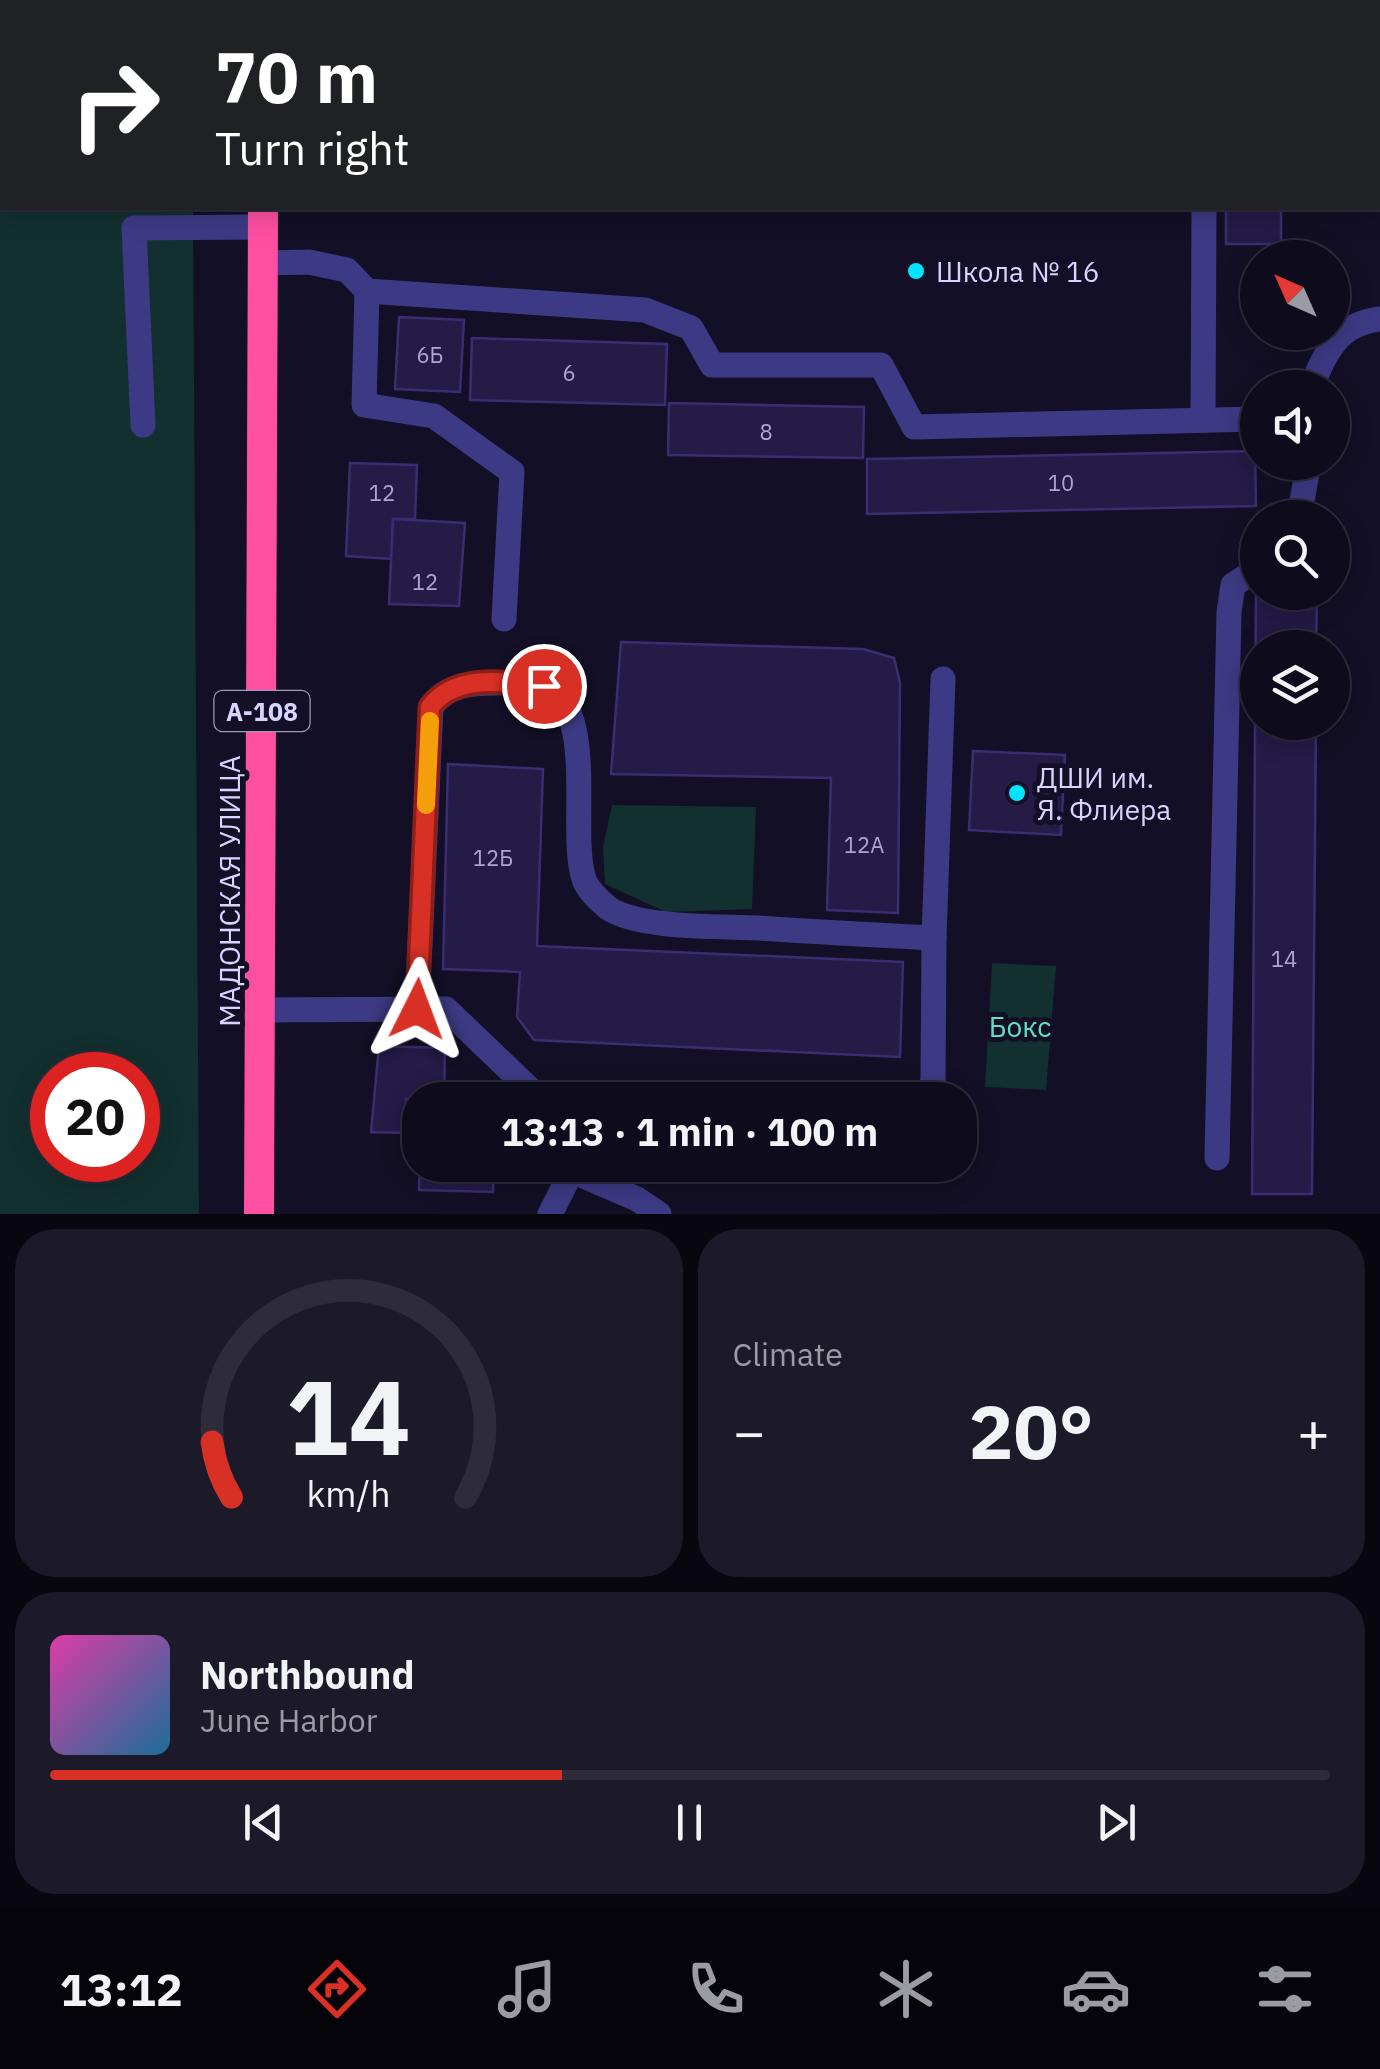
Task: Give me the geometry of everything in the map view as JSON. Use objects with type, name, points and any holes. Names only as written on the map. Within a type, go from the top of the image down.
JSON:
[{"type":"highway","name":"МАДОНСКАЯ УЛИЦА","points":[[259,1214],[263,217]]},
{"type":"lane","points":[[1203,420],[1204,210]]},
{"type":"lane","points":[[143,425],[134,228],[263,217]]},
{"type":"lane","points":[[262,263],[309,262],[348,270],[366,291],[364,405],[434,416],[512,472],[504,619]]},
{"type":"lane","points":[[366,291],[646,310],[691,328],[712,364],[881,366],[914,427],[1240,419]]},
{"type":"lane","points":[[1320,370],[1348,326],[1380,318]]},
{"type":"lane","points":[[1226,566],[1240,567]]},
{"type":"lane","points":[[1217,1158],[1230,612],[1233,585],[1240,580]]},
{"type":"lane","points":[[933,1082],[943,679]]},
{"type":"lane","points":[[417,1009],[430,707],[442,693],[468,683],[544,686],[564,702],[572,720],[577,756],[584,882],[609,908],[668,924],[934,938]]},
{"type":"lane","points":[[260,1010],[446,1009],[522,1082]]},
{"type":"lane","points":[[550,1214],[565,1182]]},
{"type":"lane","points":[[601,1182],[658,1214]]},
{"type":"green space","points":[[0,210],[193,210],[199,1214],[0,1214]]},
{"type":"green space","points":[[612,805],[756,807],[752,909],[666,912],[605,884],[603,847]]},
{"type":"green space","name":"Бокс","points":[[992,963],[1056,966],[1046,1090],[985,1087]]},
{"type":"building","points":[[1226,210],[1281,210],[1281,240],[1240,240],[1240,244],[1226,244]]},
{"type":"building","points":[[399,317],[464,320],[460,392],[395,389]]},
{"type":"building","points":[[472,338],[667,344],[665,405],[470,400]]},
{"type":"building","points":[[669,403],[864,407],[863,458],[668,455]]},
{"type":"building","points":[[1240,451],[1240,480],[1256,480],[1256,500],[1240,500],[1240,506],[867,514],[867,459]]},
{"type":"building","points":[[350,463],[417,465],[415,519],[393,519],[392,559],[346,556]]},
{"type":"building","points":[[393,519],[465,523],[459,606],[389,604]]},
{"type":"building","points":[[1256,610],[1317,610],[1316,630],[1256,630]]},
{"type":"building","points":[[621,642],[863,649],[894,658],[900,683],[898,913],[827,910],[831,778],[611,774]]},
{"type":"building","points":[[1255,740],[1316,740],[1312,1194],[1252,1194]]},
{"type":"building","name":"ДШИ им. Я. Флиера","points":[[973,751],[1065,755],[1061,835],[969,830]]},
{"type":"building","points":[[448,764],[543,769],[537,946],[903,962],[900,1057],[534,1040],[517,1017],[520,972],[443,969]]},
{"type":"building","points":[[379,1046],[445,1048],[444,1082],[402,1082],[402,1133],[371,1132]]},
{"type":"building","points":[[419,1182],[493,1182],[493,1192],[419,1190]]},
{"type":"slow traffic","points":[[426,805],[430,721]]},
{"type":"place","name":"Школа № 16","points":[[916,271]]},
{"type":"place","name":"ДШИ им. Я. Флиера","points":[[1017,793]]},
{"type":"route","points":[[417,1009],[430,707],[442,693],[468,683],[544,686]]}]
